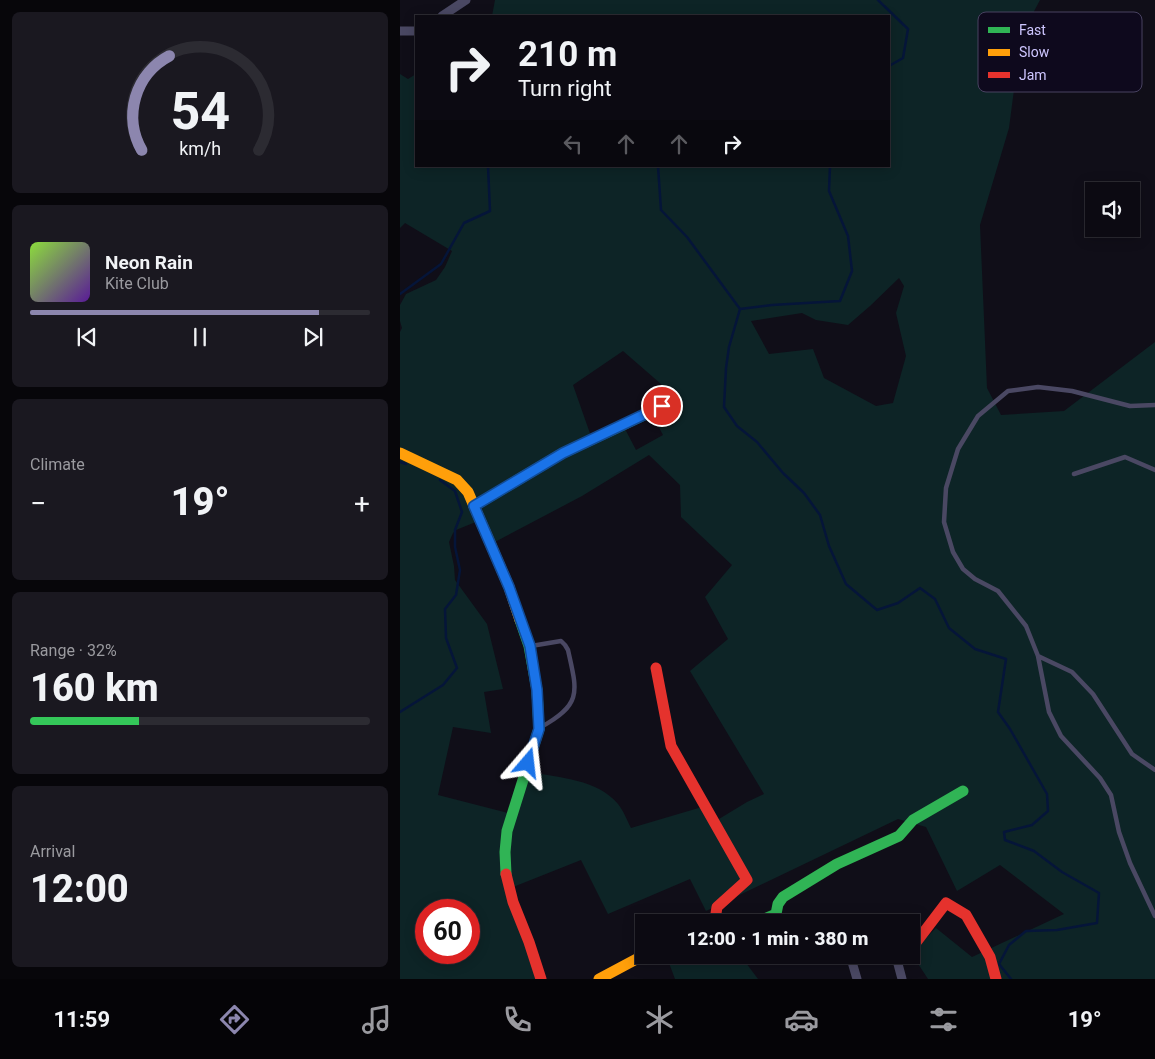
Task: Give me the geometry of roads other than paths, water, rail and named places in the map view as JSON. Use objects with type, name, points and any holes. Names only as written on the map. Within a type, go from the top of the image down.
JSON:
[{"type":"street","points":[[444,15],[466,0]]},
{"type":"street","points":[[400,31],[415,31]]},
{"type":"street","points":[[474,506],[563,453],[662,406]]},
{"type":"street","points":[[400,454],[457,480],[468,492],[509,587],[530,646],[537,690],[539,729],[508,831],[505,852],[506,879],[541,979]]},
{"type":"street","points":[[656,668],[671,746],[747,880],[717,907],[715,914]]},
{"type":"street","points":[[776,914],[778,904],[783,897],[837,864],[899,836],[913,820],[963,791]]},
{"type":"street","points":[[920,937],[946,904],[966,914],[990,957],[996,979]]},
{"type":"street","points":[[599,979],[635,960]]},
{"type":"street","points":[[853,964],[857,979]]},
{"type":"street","points":[[898,964],[902,979]]},
{"type":"lane","points":[[1155,405],[1130,406],[1072,391],[1038,387],[1008,391],[978,416],[958,449],[946,488],[944,522],[953,552],[963,569],[975,579],[998,591],[1026,626],[1038,656],[1048,712],[1061,736],[1100,778],[1111,795],[1119,832],[1155,916]]},
{"type":"lane","points":[[1074,474],[1125,457],[1155,470]]},
{"type":"lane","points":[[530,646],[560,642],[565,645],[568,650],[576,687],[567,708],[555,719],[539,729]]},
{"type":"lane","points":[[1038,656],[1072,672],[1093,694],[1132,754],[1155,770]]},
{"type":"waterway","points":[[878,0],[908,29],[903,58],[890,65]]},
{"type":"waterway","points":[[400,294],[441,264],[464,223],[490,211],[488,167]]},
{"type":"waterway","points":[[658,167],[661,210],[687,237],[740,309]]},
{"type":"waterway","points":[[740,309],[840,301],[852,271],[848,236],[829,191],[830,167]]},
{"type":"waterway","points":[[740,309],[729,347],[724,407],[737,426],[757,442],[783,473],[804,493],[820,515],[829,546],[846,584],[877,610],[898,603],[920,588],[935,599],[949,628],[975,649],[1006,659],[998,712],[1010,729],[1047,794],[1048,811],[1032,825],[1004,832],[1005,840],[1034,851],[1062,872],[1099,893],[1097,923],[1057,930],[1026,931],[1009,945],[999,964],[1011,979]]},
{"type":"waterway","points":[[400,462],[406,464]]},
{"type":"waterway","points":[[400,712],[443,685],[457,668],[446,638],[445,609],[456,595],[460,570],[455,547],[455,530],[462,512],[455,491],[440,480]]}]
